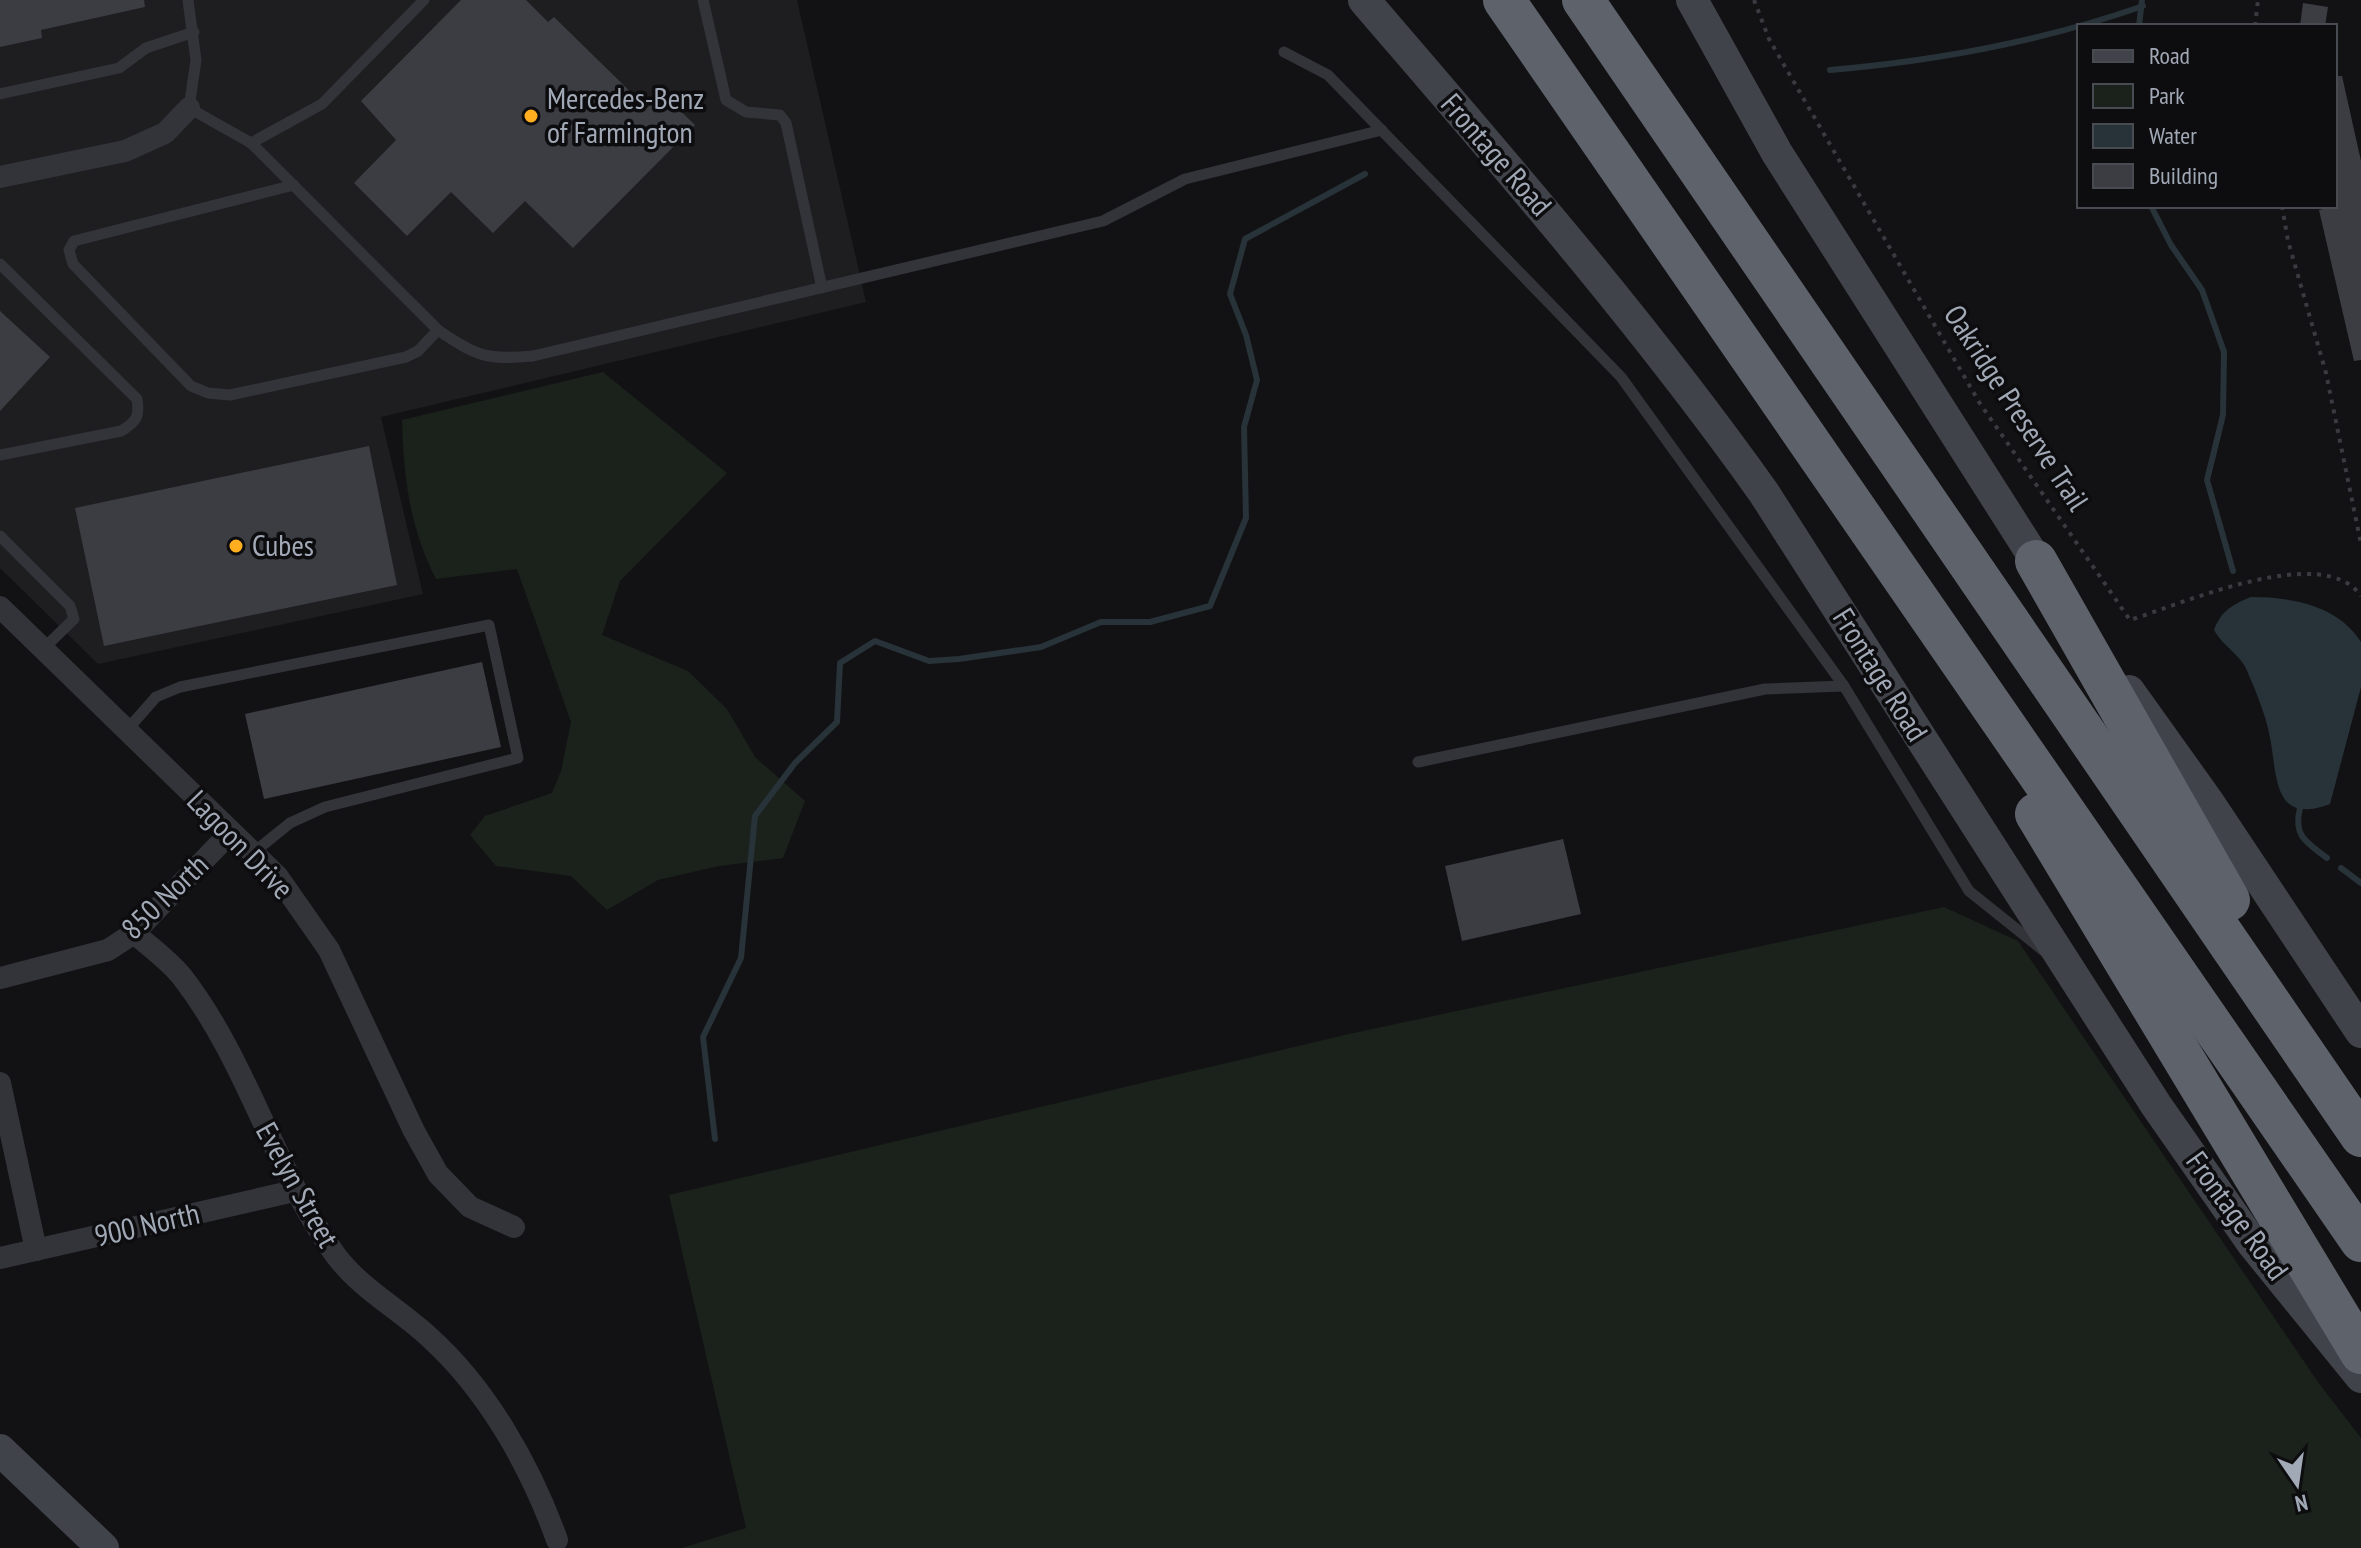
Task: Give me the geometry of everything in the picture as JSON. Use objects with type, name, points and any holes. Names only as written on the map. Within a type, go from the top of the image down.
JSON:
[{"type":"highway","points":[[1504,0],[2361,1241]]},
{"type":"highway","points":[[1583,0],[2361,1133]]},
{"type":"highway","points":[[1823,460],[2361,1353]]},
{"type":"highway","points":[[2036,561],[2361,1133]]},
{"type":"main road","name":"Frontage Road","points":[[1364,0],[1597,272],[1696,397],[1764,493],[2068,970],[2253,1244],[2361,1377]]},
{"type":"main road","points":[[1692,0],[1777,153],[2036,561],[2209,803],[2361,1032]]},
{"type":"main road","points":[[0,1450],[103,1548]]},
{"type":"street","points":[[0,177],[125,151],[165,133],[189,108]]},
{"type":"street","name":"Lagoon Drive","points":[[0,607],[278,877],[329,950],[414,1131],[438,1174],[470,1207],[514,1227]]},
{"type":"street","name":"850 North","points":[[0,978],[84,959],[108,950],[134,933],[231,832]]},
{"type":"street","name":"Evelyn Street","points":[[134,933],[181,975],[212,1021],[294,1191],[336,1256],[377,1298],[429,1336],[472,1383],[540,1492],[557,1540]]},
{"type":"street","points":[[0,1083],[36,1250]]},
{"type":"street","name":"900 North","points":[[0,1258],[294,1191]]},
{"type":"lane","points":[[188,0],[196,60],[189,108],[251,143],[438,330],[463,347],[492,359],[533,356],[1103,221],[1185,179],[1382,130]]},
{"type":"lane","points":[[251,143],[322,104],[424,0]]},
{"type":"lane","points":[[703,0],[726,100],[746,112],[780,115],[786,123],[822,288]]},
{"type":"lane","points":[[0,94],[119,68],[146,48],[194,32]]},
{"type":"lane","points":[[1284,52],[1328,75],[1621,377],[1844,686],[1969,891],[2068,970]]},
{"type":"lane","points":[[294,185],[74,241],[69,250],[73,264],[191,386],[208,393],[230,395],[406,357],[418,351],[438,330]]},
{"type":"lane","points":[[0,264],[137,399],[139,413],[135,423],[121,431],[0,455]]},
{"type":"lane","points":[[0,536],[70,606],[74,619],[43,649]]},
{"type":"lane","points":[[127,730],[156,697],[180,687],[489,625],[518,758],[325,807],[290,823],[253,853]]},
{"type":"lane","points":[[1418,762],[1765,689],[1844,686]]},
{"type":"path","name":"Oakridge Preserve Trail","points":[[1754,0],[1769,39],[1979,402],[2130,620],[2271,576],[2328,573],[2356,588],[2361,596]]},
{"type":"path","points":[[2255,24],[2258,0]]},
{"type":"path","points":[[2282,208],[2288,241],[2326,373],[2361,544]]},
{"type":"shaded area","points":[[0,0],[797,0],[866,302],[381,417],[423,594],[98,664],[0,568]]},
{"type":"green space","points":[[603,372],[727,473],[620,581],[602,635],[688,671],[727,709],[755,757],[805,801],[783,858],[719,866],[658,880],[607,910],[571,876],[496,866],[470,835],[485,816],[552,793],[561,771],[571,722],[517,569],[436,579],[414,521],[404,462],[402,420]]},
{"type":"green space","points":[[1944,907],[2018,941],[2318,1382],[2361,1438],[2361,1548],[682,1548],[746,1528],[669,1195],[1349,1034]]},
{"type":"water","points":[[2251,597],[2297,601],[2327,612],[2340,619],[2361,642],[2361,687],[2330,804],[2311,809],[2296,808],[2287,802],[2276,778],[2265,718],[2248,673],[2214,630],[2228,609]]},
{"type":"building","points":[[0,0],[144,0],[145,7],[41,30],[42,38],[0,47]]},
{"type":"building","name":"Mercedes-Benz of Farmington","points":[[461,0],[526,0],[548,22],[554,17],[647,108],[662,93],[695,125],[573,248],[525,201],[493,233],[451,192],[407,236],[354,183],[396,140],[361,101]]},
{"type":"building","points":[[2303,3],[2328,7],[2325,24],[2300,24]]},
{"type":"building","points":[[2337,76],[2342,76],[2361,161],[2361,360],[2354,361],[2319,210],[2337,208]]},
{"type":"building","points":[[0,311],[50,357],[0,411]]},
{"type":"building","name":"Cubes","points":[[369,446],[397,585],[104,646],[75,508]]},
{"type":"building","points":[[482,662],[501,747],[264,799],[245,714]]},
{"type":"building","points":[[1563,839],[1581,914],[1462,941],[1445,866]]},
{"type":"waterway","points":[[2139,24],[2142,0]]},
{"type":"waterway","points":[[2086,24],[2143,6]]},
{"type":"waterway","points":[[1830,70],[1988,48],[2077,27]]},
{"type":"waterway","points":[[715,1139],[703,1037],[741,958],[755,816],[795,763],[837,722],[840,663],[875,641],[929,661],[959,659],[1041,647],[1101,622],[1150,622],[1210,606],[1246,518],[1244,427],[1257,380],[1246,335],[1230,294],[1245,239],[1365,174]]},
{"type":"waterway","points":[[2152,208],[2171,245],[2202,290],[2224,352],[2223,415],[2207,480],[2233,571]]},
{"type":"waterway","points":[[2300,808],[2298,825],[2303,838],[2327,858]]},
{"type":"waterway","points":[[2341,868],[2361,883]]},
{"type":"place","name":"Mercedes-Benz of Farmington","points":[[531,116]]},
{"type":"place","name":"Cubes","points":[[236,546]]}]
